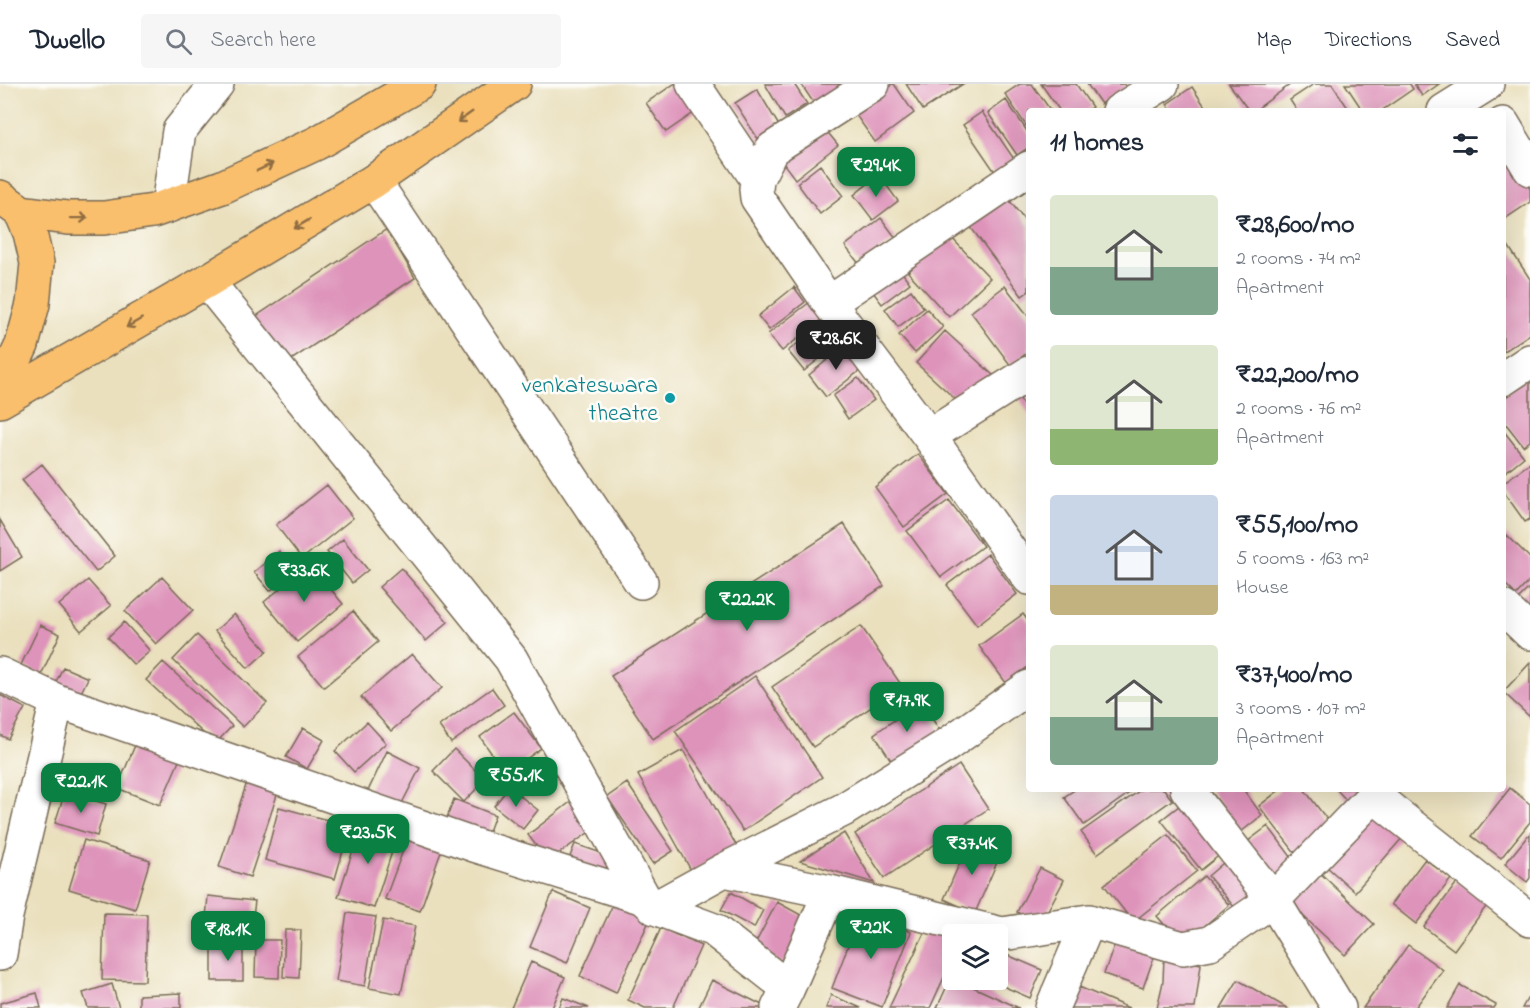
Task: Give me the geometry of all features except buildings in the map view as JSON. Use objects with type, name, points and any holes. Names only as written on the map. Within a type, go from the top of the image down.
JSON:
[{"type":"main road","points":[[5,200],[68,218],[104,218],[153,211],[222,187],[317,143],[419,84]]},
{"type":"main road","points":[[0,401],[374,181],[514,84]]},
{"type":"main road","points":[[0,391],[22,345],[33,304],[37,263],[30,233],[5,200]]},
{"type":"street","points":[[168,206],[179,131],[217,84]]},
{"type":"street","points":[[693,84],[757,179]]},
{"type":"street","points":[[873,84],[772,149],[757,179],[757,198],[829,303],[929,436],[1026,574]]},
{"type":"street","points":[[1124,108],[1162,84]]},
{"type":"street","points":[[1450,108],[1485,92]]},
{"type":"street","points":[[1506,129],[1530,169]]},
{"type":"street","points":[[829,303],[1026,170]]},
{"type":"street","points":[[374,181],[640,582]]},
{"type":"street","points":[[207,281],[511,659],[650,903]]},
{"type":"street","points":[[1506,377],[1530,361]]},
{"type":"street","points":[[929,436],[1026,375]]},
{"type":"street","points":[[1506,610],[1530,633]]},
{"type":"street","points":[[0,674],[57,701],[650,903],[714,930],[783,998],[830,892]]},
{"type":"street","points":[[650,903],[724,870],[843,810],[944,747],[1026,689]]},
{"type":"street","points":[[0,954],[6,916],[57,701]]},
{"type":"street","points":[[1189,792],[1273,900],[1339,1008]]},
{"type":"street","points":[[724,870],[830,892],[1002,934],[1089,921],[1183,948],[1210,943],[1273,900],[1377,793],[1530,920]]},
{"type":"street","points":[[1052,1008],[1089,921]]},
{"type":"place","name":"venkateswara theatre","points":[[670,398]]}]
